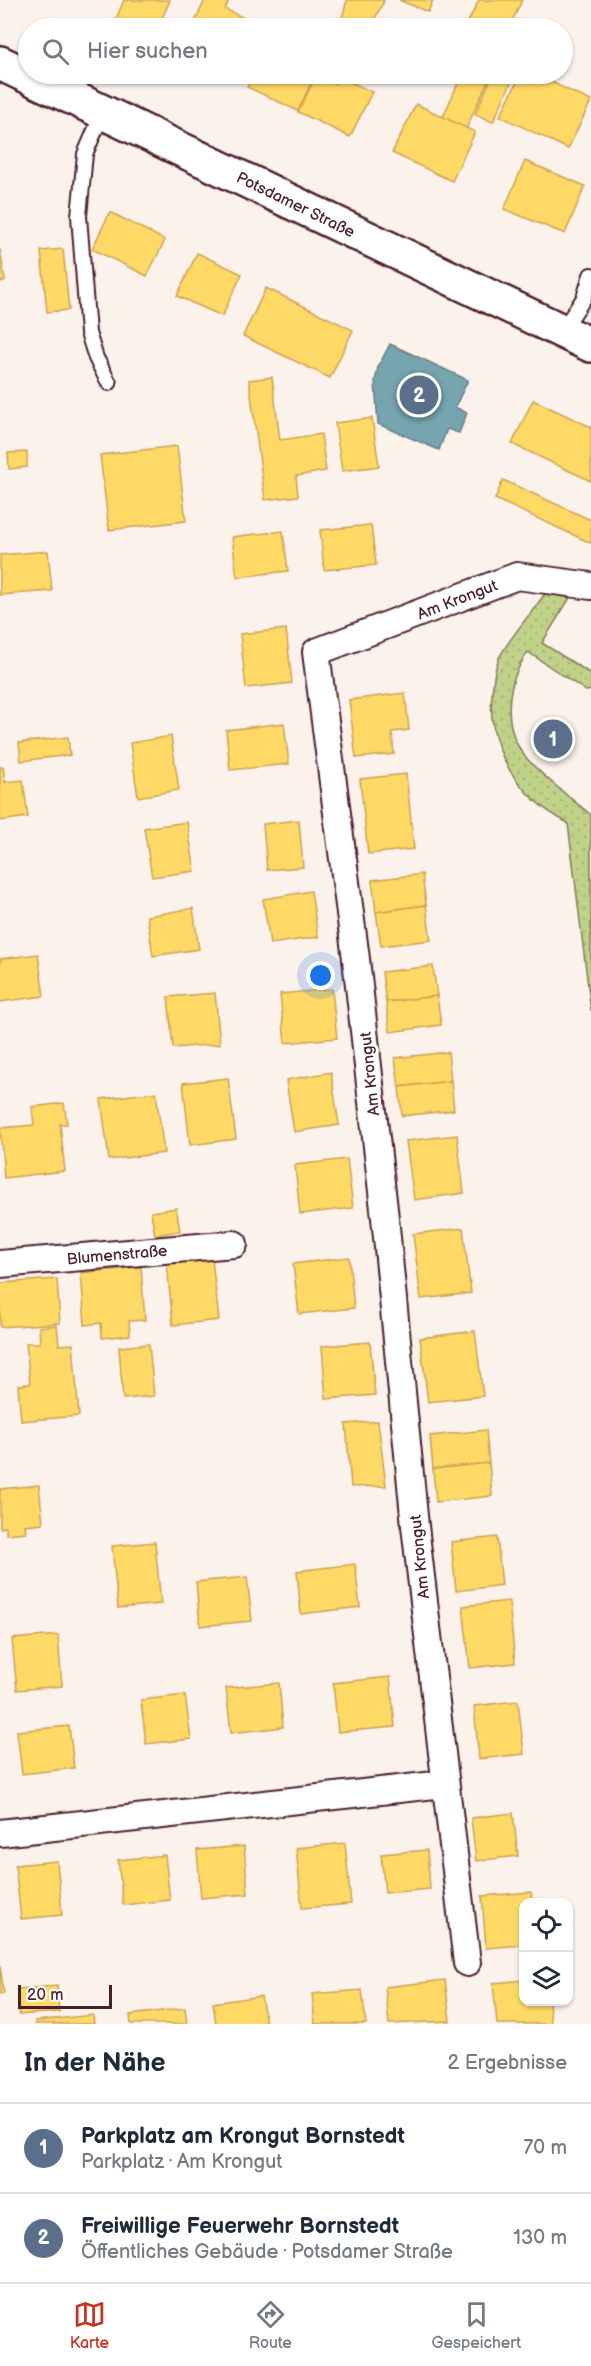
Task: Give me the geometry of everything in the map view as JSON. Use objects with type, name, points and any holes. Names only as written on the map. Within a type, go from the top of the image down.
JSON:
[{"type":"main road","name":"Potsdamer Straße","points":[[0,63],[18,72]]},
{"type":"main road","name":"Potsdamer Straße","points":[[44,84],[591,345]]},
{"type":"street","name":"Am Krongut","points":[[467,1963],[415,1526],[386,1227],[356,959],[316,652],[517,576],[591,586]]},
{"type":"street","name":"Blumenstraße","points":[[0,1264],[234,1244]]},
{"type":"street","points":[[0,1833],[444,1784]]},
{"type":"lane","points":[[103,112],[85,154],[79,216],[88,333],[96,358],[109,382]]},
{"type":"lane","points":[[562,331],[584,298],[591,275]]},
{"type":"green space","points":[[547,591],[571,596],[542,643],[591,674],[591,690],[586,691],[528,652],[514,679],[509,709],[514,738],[521,751],[531,763],[591,815],[591,1011],[568,823],[550,813],[521,786],[501,753],[492,715],[493,680],[499,658]]},
{"type":"building: Wohnen","points":[[124,0],[170,0],[162,18],[116,18]]},
{"type":"building: Wohnen","points":[[205,0],[220,0],[228,3],[225,9],[244,18],[197,18]]},
{"type":"building: Wohnen","points":[[347,0],[384,1],[375,18],[342,18]]},
{"type":"building: Wohnen","points":[[399,0],[433,0],[428,12]]},
{"type":"building: Wohnen","points":[[479,0],[522,0],[514,18],[470,18]]},
{"type":"building: Wohnen","points":[[249,84],[310,84],[298,111],[247,87]]},
{"type":"building: Wohnen","points":[[312,84],[355,84],[372,92],[350,137],[298,112]]},
{"type":"building: Wohnen","points":[[458,84],[486,84],[466,129],[443,117]]},
{"type":"building: Wohnen","points":[[488,84],[510,84],[493,122],[475,114]]},
{"type":"building: Wohnen","points":[[516,84],[556,84],[591,101],[568,149],[500,116]]},
{"type":"building: Wohnen","points":[[416,104],[475,132],[452,181],[392,153]]},
{"type":"building: Wohnen","points":[[525,161],[585,186],[565,234],[504,209]]},
{"type":"building: Wohnen","points":[[110,212],[165,240],[147,276],[92,249]]},
{"type":"building: Wohnen","points":[[0,249],[5,281],[0,282]]},
{"type":"building: Wohnen","points":[[63,249],[69,310],[47,312],[41,251]]},
{"type":"building: Wohnen","points":[[197,253],[242,274],[222,316],[177,296]]},
{"type":"building: Wohnen","points":[[266,288],[353,330],[330,378],[243,336]]},
{"type":"building: Wohnen","points":[[272,377],[280,440],[321,434],[326,471],[296,476],[298,496],[265,500],[249,380]]},
{"type":"building: Wohnen","points":[[533,400],[591,427],[591,481],[512,444]]},
{"type":"building: Wohnen","points":[[372,418],[379,466],[342,471],[335,423]]},
{"type":"building: Wohnen","points":[[177,446],[186,521],[109,530],[100,455]]},
{"type":"building: Wohnen","points":[[27,452],[27,467],[9,469],[8,453]]},
{"type":"building: Wohnen","points":[[503,480],[591,520],[591,543],[495,499]]},
{"type":"building: Wohnen","points":[[371,525],[376,565],[324,570],[320,530]]},
{"type":"building: Wohnen","points":[[283,531],[288,571],[237,577],[232,537]]},
{"type":"building: Wohnen","points":[[48,551],[52,591],[0,595],[0,555]]},
{"type":"building: Wohnen","points":[[286,629],[292,683],[246,688],[240,634]]},
{"type":"building: Wohnen","points":[[405,693],[409,730],[392,732],[394,754],[356,758],[349,700]]},
{"type":"building: Wohnen","points":[[284,723],[289,764],[230,770],[226,730]]},
{"type":"building: Wohnen","points":[[171,736],[179,790],[138,797],[130,743]]},
{"type":"building: Wohnen","points":[[68,737],[70,755],[21,761],[19,743]]},
{"type":"building: Wohnen","points":[[0,767],[3,767],[5,782],[23,780],[28,817],[0,821]]},
{"type":"building: Wohnen","points":[[406,774],[414,849],[368,854],[360,779]]},
{"type":"building: Wohnen","points":[[299,820],[303,867],[267,870],[263,824]]},
{"type":"building: Wohnen","points":[[187,822],[195,871],[152,877],[144,828]]},
{"type":"building: Wohnen","points":[[422,874],[426,905],[376,912],[372,880]]},
{"type":"building: Wohnen","points":[[311,891],[318,937],[270,944],[263,899]]},
{"type":"building: Wohnen","points":[[426,905],[431,940],[381,946],[376,912]]},
{"type":"building: Wohnen","points":[[193,908],[199,949],[153,956],[147,916]]},
{"type":"building: Wohnen","points":[[38,954],[44,996],[0,1002],[0,959]]},
{"type":"building: Wohnen","points":[[433,966],[437,996],[386,1002],[382,972]]},
{"type":"building: Wohnen","points":[[332,989],[337,1038],[285,1043],[280,994]]},
{"type":"building: Wohnen","points":[[215,993],[220,1044],[173,1048],[168,997]]},
{"type":"building: Wohnen","points":[[437,996],[441,1025],[390,1032],[386,1002]]},
{"type":"building: Wohnen","points":[[448,1052],[451,1081],[399,1087],[395,1058]]},
{"type":"building: Wohnen","points":[[331,1072],[339,1125],[294,1132],[286,1080]]},
{"type":"building: Wohnen","points":[[228,1078],[236,1139],[190,1145],[183,1083]]},
{"type":"building: Wohnen","points":[[451,1081],[454,1110],[402,1116],[399,1087]]},
{"type":"building: Wohnen","points":[[156,1092],[164,1153],[109,1160],[101,1099]]},
{"type":"building: Wohnen","points":[[64,1103],[67,1124],[60,1124],[65,1171],[4,1178],[0,1128],[34,1125],[32,1107]]},
{"type":"building: Wohnen","points":[[457,1135],[464,1193],[414,1200],[406,1141]]},
{"type":"building: Wohnen","points":[[347,1159],[353,1208],[300,1214],[295,1165]]},
{"type":"building: Wohnen","points":[[176,1208],[180,1231],[155,1235],[151,1212]]},
{"type":"building: Wohnen","points":[[463,1228],[471,1293],[421,1299],[413,1234]]},
{"type":"building: Wohnen","points":[[349,1257],[354,1308],[299,1314],[293,1264]]},
{"type":"building: Wohnen","points":[[212,1259],[219,1320],[173,1325],[167,1264]]},
{"type":"building: Wohnen","points":[[141,1267],[145,1320],[129,1321],[130,1335],[102,1338],[101,1323],[85,1325],[81,1273]]},
{"type":"building: Wohnen","points":[[57,1279],[60,1323],[0,1327],[0,1283]]},
{"type":"building: Wohnen","points":[[57,1325],[59,1345],[73,1344],[79,1416],[21,1421],[18,1385],[30,1384],[26,1343],[40,1343],[39,1327]]},
{"type":"building: Wohnen","points":[[475,1331],[483,1396],[428,1402],[420,1338]]},
{"type":"building: Wohnen","points":[[370,1342],[375,1395],[326,1399],[322,1346]]},
{"type":"building: Wohnen","points":[[149,1344],[154,1396],[123,1399],[119,1347]]},
{"type":"building: Wohnen","points":[[378,1421],[386,1486],[351,1487],[346,1424]]},
{"type":"building: Wohnen","points":[[486,1430],[489,1463],[433,1469],[430,1436]]},
{"type":"building: Wohnen","points":[[489,1463],[492,1496],[436,1502],[433,1469]]},
{"type":"building: Wohnen","points":[[39,1485],[43,1523],[25,1525],[26,1532],[6,1534],[6,1527],[0,1528],[0,1489]]},
{"type":"building: Wohnen","points":[[497,1537],[502,1585],[456,1591],[451,1542]]},
{"type":"building: Wohnen","points":[[155,1542],[161,1604],[118,1608],[112,1546]]},
{"type":"building: Wohnen","points":[[355,1564],[360,1607],[301,1614],[297,1571]]},
{"type":"building: Wohnen","points":[[247,1577],[252,1621],[200,1626],[196,1582]]},
{"type":"building: Wohnen","points":[[509,1601],[515,1663],[470,1668],[463,1606]]},
{"type":"building: Wohnen","points":[[58,1635],[62,1686],[17,1690],[12,1639]]},
{"type":"building: Wohnen","points":[[390,1677],[395,1727],[338,1732],[333,1683]]},
{"type":"building: Wohnen","points":[[279,1683],[283,1727],[231,1733],[226,1688]]},
{"type":"building: Wohnen","points":[[185,1695],[191,1739],[146,1744],[141,1700]]},
{"type":"building: Wohnen","points":[[518,1701],[524,1754],[479,1759],[474,1706]]},
{"type":"building: Wohnen","points":[[69,1726],[74,1768],[22,1774],[17,1731]]},
{"type":"building: Wohnen","points":[[513,1813],[518,1856],[476,1861],[471,1818]]},
{"type":"building: Wohnen","points":[[345,1843],[351,1904],[302,1908],[296,1848]]},
{"type":"building: Wohnen","points":[[244,1846],[248,1894],[201,1898],[197,1850]]},
{"type":"building: Wohnen","points":[[427,1850],[430,1889],[385,1893],[381,1854]]},
{"type":"building: Wohnen","points":[[165,1855],[170,1900],[123,1905],[118,1860]]},
{"type":"building: Wohnen","points":[[57,1861],[62,1915],[21,1919],[15,1865]]},
{"type":"building: Wohnen","points":[[531,1892],[532,1898],[519,1898],[519,1945],[486,1948],[482,1896]]},
{"type":"building: Wohnen","points":[[0,1966],[4,1994],[0,1995]]},
{"type":"building: Wohnen","points":[[445,1980],[450,2021],[389,2024],[385,1987]]},
{"type":"building: Wohnen","points":[[519,1980],[519,2006],[549,2006],[551,2024],[497,2024],[493,1983]]},
{"type":"building: Wohnen","points":[[57,1986],[59,2012],[19,2015],[18,1989]]},
{"type":"building: Wohnen","points":[[362,1990],[366,2024],[315,2024],[312,1994]]},
{"type":"building: Wohnen","points":[[261,1996],[266,2024],[216,2024],[213,2003]]},
{"type":"building: Wohnen","points":[[185,2008],[187,2024],[131,2024],[130,2015]]},
{"type":"building: Wohnen","points":[[93,2015],[94,2024],[35,2024],[35,2021]]},
{"type":"building: Öffentlich","points":[[390,344],[468,380],[455,407],[467,413],[459,433],[447,429],[439,450],[378,424],[375,382],[378,367]]},
{"type":"place","name":"Freiwillige Feuerwehr Bornstedt","points":[[419,395]]},
{"type":"place","name":"Parkplatz am Krongut Bornstedt","points":[[553,739]]}]
